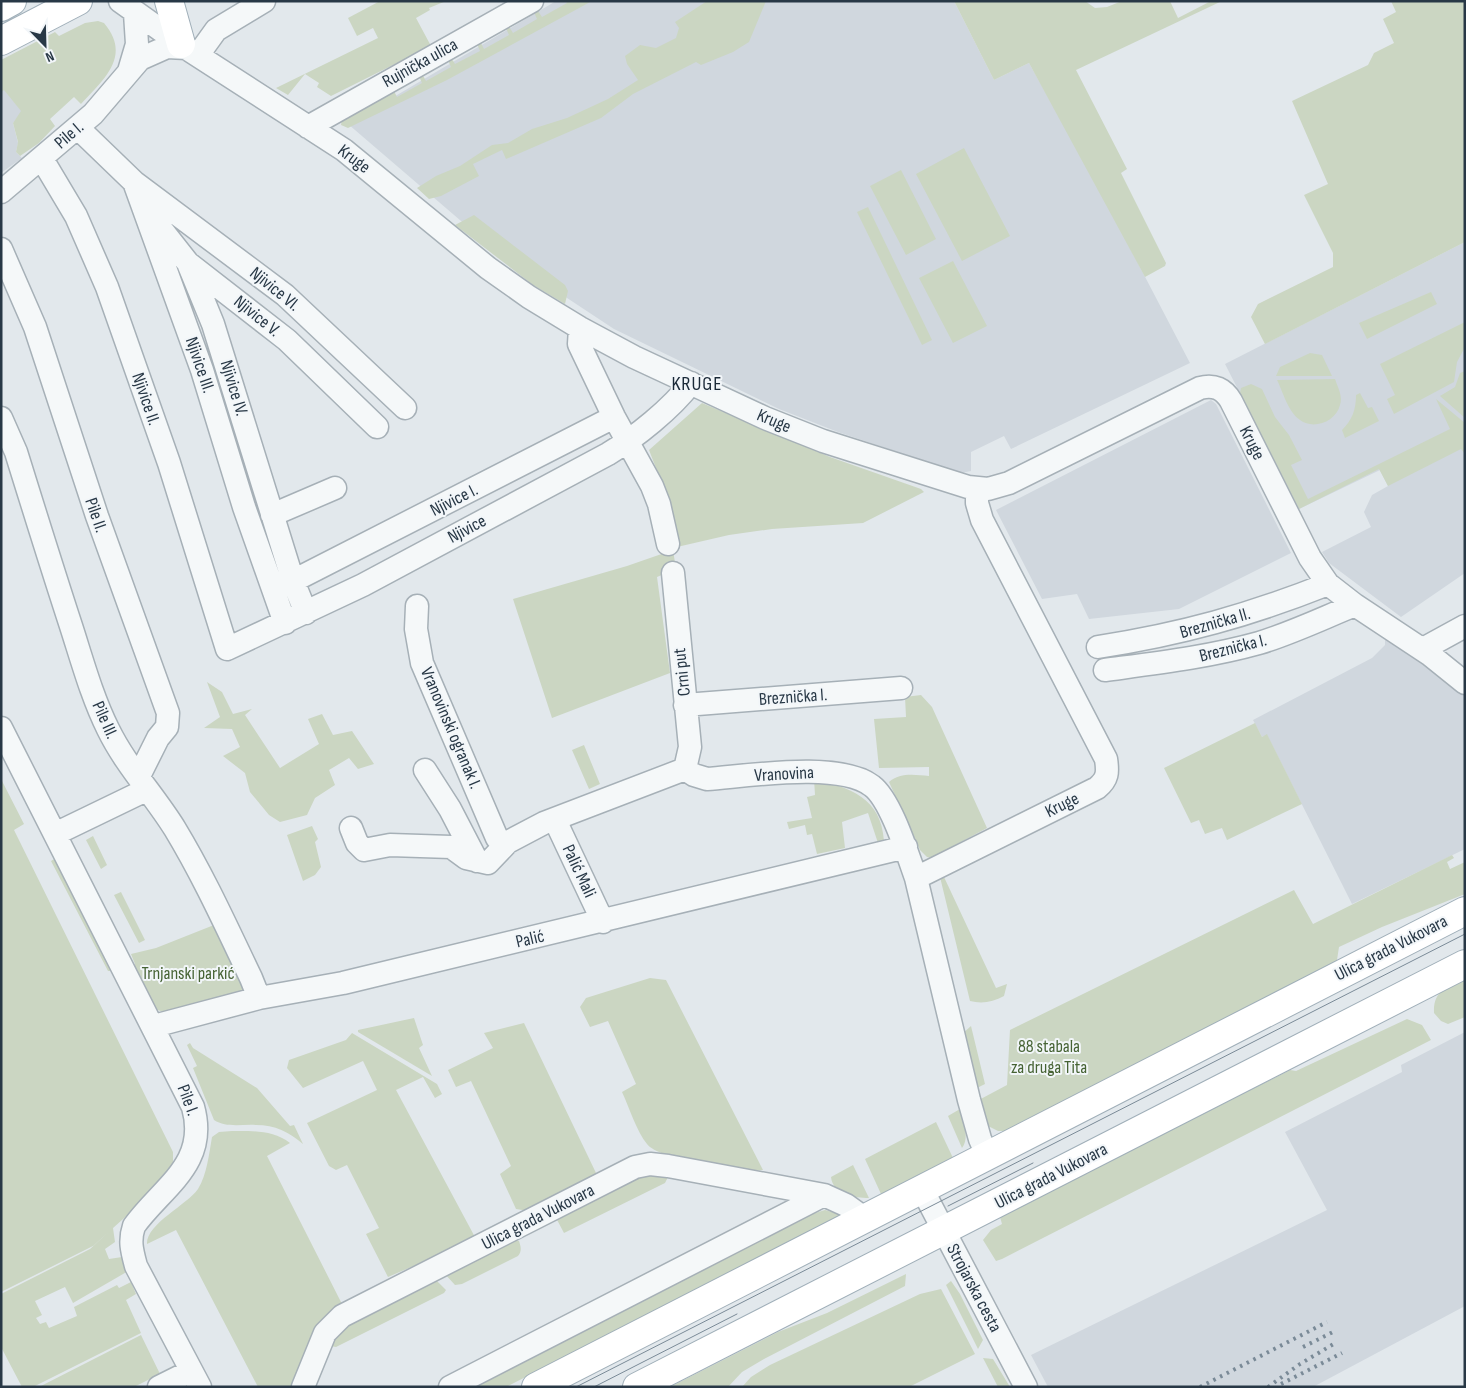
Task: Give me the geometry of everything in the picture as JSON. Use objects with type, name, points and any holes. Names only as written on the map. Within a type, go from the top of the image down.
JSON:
[{"type":"main road","points":[[1,41],[78,1]]},
{"type":"main road","points":[[169,1],[188,49]]},
{"type":"main road","name":"Ulica grada Vukovara","points":[[536,1387],[1465,911]]},
{"type":"main road","name":"Ulica grada Vukovara","points":[[637,1387],[1465,964]]},
{"type":"street","points":[[188,49],[264,1]]},
{"type":"street","name":"Rujnička ulica","points":[[308,127],[532,1]]},
{"type":"street","name":"Kruge","points":[[127,7],[188,49],[344,150],[488,268],[529,297],[580,328],[634,357],[765,418],[823,440],[923,474],[977,488],[993,488],[1009,483],[1192,391],[1206,386],[1216,387],[1228,397],[1310,558],[1328,584],[1355,605],[1423,649],[1465,682]]},
{"type":"street","name":"Pile I.","points":[[127,7],[137,44],[129,71]]},
{"type":"street","name":"Pile I.","points":[[1,192],[78,128],[105,102],[140,59],[152,52],[167,47],[188,49]]},
{"type":"street","name":"Njivice III.","points":[[78,128],[134,182],[202,370],[244,507],[285,623]]},
{"type":"street","name":"Njivice II.","points":[[42,159],[76,216],[106,287],[169,463],[227,649]]},
{"type":"street","name":"Njivice VI.","points":[[134,182],[285,295],[405,408]]},
{"type":"street","name":"Njivice V.","points":[[141,203],[188,263],[287,340],[377,427]]},
{"type":"street","name":"Pile II.","points":[[1,249],[35,327],[94,508],[168,713],[168,727],[158,738],[143,783]]},
{"type":"street","name":"Njivice IV.","points":[[188,263],[213,324],[293,581],[306,613]]},
{"type":"street","points":[[580,328],[579,344],[659,504],[668,544]]},
{"type":"street","name":"Njivice","points":[[227,649],[306,613],[608,454],[628,441],[675,401],[691,383]]},
{"type":"street","name":"Njivice I.","points":[[293,581],[614,417]]},
{"type":"street","name":"Pile III.","points":[[1,418],[16,452],[90,684],[120,752],[157,800],[176,831],[252,978],[259,998]]},
{"type":"street","points":[[272,515],[335,488]]},
{"type":"street","name":"Kruge","points":[[916,878],[1098,788],[1108,772],[1106,759],[982,520],[977,503],[977,488]]},
{"type":"street","name":"Crni put","points":[[673,573],[690,747],[685,769]]},
{"type":"street","name":"Breznička II.","points":[[1098,647],[1188,631],[1260,610],[1328,584]]},
{"type":"street","name":"Breznička I.","points":[[1105,670],[1194,658],[1250,645],[1277,637],[1355,605]]},
{"type":"street","name":"Vranovinski ogranak I.","points":[[417,606],[416,630],[426,674],[497,838],[504,846]]},
{"type":"street","points":[[1423,649],[1465,626]]},
{"type":"street","name":"Breznička I.","points":[[685,705],[901,688]]},
{"type":"street","name":"Pile I.","points":[[1,728],[154,1026],[193,1107],[196,1118],[197,1138],[182,1172],[134,1226],[130,1236],[130,1247],[136,1266],[196,1379]]},
{"type":"street","points":[[351,828],[357,843],[364,850],[390,845],[451,847],[466,858],[488,863],[514,838],[685,769]]},
{"type":"street","name":"Vranovina","points":[[685,769],[694,775],[708,779],[815,772],[862,780],[872,786],[882,796],[906,848],[916,878],[969,1100],[980,1139],[987,1155]]},
{"type":"street","points":[[425,770],[450,809],[477,861]]},
{"type":"street","points":[[55,834],[143,783]]},
{"type":"street","name":"Palić Mali","points":[[555,820],[603,922]]},
{"type":"street","name":"Palić","points":[[154,1026],[259,998],[338,984],[906,848]]},
{"type":"street","name":"Ulica grada Vukovara","points":[[303,1387],[326,1333],[342,1316],[635,1168],[650,1164],[668,1166],[824,1196],[846,1205],[864,1218]]},
{"type":"street","name":"Strojarska cesta","points":[[922,1189],[1026,1387]]},
{"type":"street","points":[[450,1387],[824,1196]]},
{"type":"street","points":[[159,1387],[196,1379]]},
{"type":"shaded area","points":[[556,1],[954,1],[994,80],[1029,63],[1094,179],[1190,363],[1011,449],[1004,436],[971,452],[971,471],[961,473],[838,432],[779,409],[614,329],[496,251],[348,124]]},
{"type":"shaded area","points":[[4,89],[22,111],[13,123],[18,143],[16,152],[22,158],[1,173],[1,92]]},
{"type":"shaded area","points":[[1465,242],[1465,573],[1401,617],[1329,563],[1322,552],[1371,527],[1364,512],[1372,495],[1388,486],[1380,470],[1299,509],[1225,364]]},
{"type":"shaded area","points":[[1211,400],[1216,404],[1291,553],[1179,609],[1089,619],[1077,594],[1042,599],[996,510]]},
{"type":"shaded area","points":[[1385,635],[1465,693],[1465,849],[1352,904],[1267,735],[1262,737],[1253,720],[1372,658],[1385,645]]},
{"type":"shaded area","points":[[1465,1032],[1465,1306],[1313,1387],[1048,1387],[1031,1355],[1327,1210],[1285,1132],[1402,1072],[1401,1065]]},
{"type":"green space","points":[[380,1],[446,1],[429,8],[430,10],[416,18],[431,46],[331,96],[317,87],[319,83],[305,74],[288,95],[276,88],[378,38],[373,28],[357,36],[348,18]]},
{"type":"green space","points":[[566,1],[592,1],[447,80],[348,128],[341,125],[343,113],[392,87],[397,97],[422,83],[418,74],[421,72],[426,81],[451,67],[447,58],[450,56],[455,64],[480,51],[476,41],[479,39],[484,49],[509,35],[505,26],[508,25],[513,33],[537,19],[533,10],[536,8],[542,17],[567,3]]},
{"type":"green space","points":[[707,1],[766,1],[749,42],[733,52],[701,65],[696,62],[633,94],[601,118],[506,159],[502,150],[473,164],[479,176],[441,196],[429,199],[417,188],[436,176],[460,166],[492,145],[508,143],[532,129],[567,118],[608,99],[638,80],[627,64],[625,56],[640,45],[656,48],[676,38],[679,28],[675,22]]},
{"type":"green space","points":[[954,1],[1085,1],[1095,8],[1107,7],[1122,1],[1170,1],[1178,18],[1211,1],[1222,1],[1076,70],[1127,169],[1121,173],[1166,263],[1165,266],[1145,277],[1029,63],[994,80]]},
{"type":"green space","points":[[1391,1],[1465,1],[1465,242],[1265,344],[1251,317],[1258,304],[1333,267],[1333,253],[1304,195],[1328,184],[1292,101],[1368,65],[1374,53],[1394,43],[1383,19],[1396,12]]},
{"type":"green space","points":[[98,21],[104,23],[112,35],[115,57],[112,66],[106,76],[81,104],[74,97],[50,119],[55,126],[39,143],[20,156],[16,152],[18,142],[13,123],[21,111],[4,90],[1,92],[1,60],[55,32],[59,36],[85,23]]},
{"type":"green space","points":[[964,148],[1010,236],[962,261],[916,174]]},
{"type":"green space","points":[[901,170],[936,239],[906,255],[870,186]]},
{"type":"green space","points":[[868,207],[932,340],[922,345],[857,212]]},
{"type":"green space","points":[[474,215],[565,285],[568,291],[565,304],[533,285],[455,225]]},
{"type":"green space","points":[[953,261],[987,326],[953,343],[919,278]]},
{"type":"green space","points":[[1431,292],[1437,304],[1367,339],[1359,323]]},
{"type":"green space","points":[[1465,322],[1465,347],[1457,362],[1454,382],[1394,414],[1387,399],[1395,395],[1380,364]]},
{"type":"green space","points":[[1310,353],[1322,355],[1332,376],[1276,376],[1280,367]]},
{"type":"green space","points":[[1465,371],[1465,418],[1440,396],[1455,387],[1460,373]]},
{"type":"green space","points":[[1335,379],[1341,398],[1338,411],[1329,420],[1317,424],[1305,423],[1292,412],[1277,380]]},
{"type":"green space","points":[[1251,384],[1262,389],[1275,417],[1289,435],[1302,460],[1291,465],[1308,499],[1450,429],[1436,399],[1465,423],[1465,454],[1461,449],[1388,486],[1379,469],[1299,509],[1240,393],[1241,388]]},
{"type":"green space","points":[[1360,393],[1368,408],[1372,407],[1379,421],[1345,438],[1342,430],[1351,418],[1356,395]]},
{"type":"green space","points":[[702,403],[830,457],[921,489],[924,492],[863,523],[772,529],[729,535],[677,547],[670,504],[649,450]]},
{"type":"green space","points":[[673,550],[676,569],[657,577],[670,673],[552,718],[513,599],[627,566]]},
{"type":"green space","points":[[207,682],[222,692],[233,714],[252,709],[245,715],[280,768],[319,744],[308,719],[322,714],[333,735],[352,731],[374,764],[358,769],[349,758],[329,770],[335,785],[315,798],[307,815],[280,822],[269,815],[250,792],[245,773],[223,756],[240,747],[232,729],[204,728],[220,717]]},
{"type":"green space","points":[[921,695],[932,707],[987,828],[931,858],[927,857],[920,850],[889,782],[903,775],[929,776],[929,767],[879,768],[874,719],[906,717],[905,697]]},
{"type":"green space","points":[[1255,723],[1262,737],[1267,734],[1302,804],[1227,840],[1222,828],[1205,834],[1199,820],[1191,823],[1164,768]]},
{"type":"green space","points":[[584,745],[600,784],[589,789],[572,750]]},
{"type":"green space","points":[[1,779],[24,824],[14,830],[173,1152],[173,1168],[162,1184],[93,1246],[1,1292]]},
{"type":"green space","points":[[814,779],[840,786],[870,804],[882,826],[884,841],[878,843],[868,813],[842,822],[845,848],[817,854],[812,834],[807,835],[805,825],[789,829],[787,822],[812,818],[807,797],[815,795]]},
{"type":"green space","points":[[312,826],[318,839],[315,842],[321,867],[315,875],[303,881],[287,835]]},
{"type":"green space","points":[[93,836],[107,865],[101,869],[86,840]]},
{"type":"green space","name":"88 stabala za druga Tita","points":[[1452,855],[1454,858],[1447,862],[1450,869],[1465,862],[1465,894],[1382,927],[1339,947],[1337,960],[1333,964],[1005,1131],[998,1131],[986,1125],[977,1101],[1007,1085],[1010,1030],[1294,890],[1313,924]]},
{"type":"green space","points":[[56,858],[113,971],[108,971],[51,861]]},
{"type":"green space","points":[[940,877],[944,877],[996,988],[1007,984],[1004,996],[996,1000],[987,1002],[970,1001]]},
{"type":"green space","points":[[121,892],[145,940],[139,943],[114,895]]},
{"type":"green space","name":"Trnjanski parkić","points":[[214,925],[245,989],[243,992],[166,1013],[155,1009],[133,969],[135,964],[131,954],[156,948]]},
{"type":"green space","points":[[650,978],[666,980],[763,1170],[731,1168],[681,1159],[654,1150],[643,1139],[622,1092],[636,1084],[608,1021],[590,1027],[580,1007],[586,998]]},
{"type":"green space","points":[[1465,979],[1465,1017],[1448,1024],[1441,1021],[1434,1013],[1436,999],[1442,991]]},
{"type":"green space","points":[[414,1018],[423,1045],[419,1048],[432,1076],[358,1032],[358,1030]]},
{"type":"green space","points":[[1407,1019],[1422,1025],[1431,1040],[1002,1259],[996,1261],[983,1240],[991,1230],[1002,1224],[1000,1217],[1290,1070],[1296,1071]]},
{"type":"green space","points":[[524,1023],[597,1175],[529,1211],[516,1209],[500,1174],[511,1166],[471,1081],[456,1087],[448,1070],[493,1048],[484,1033]]},
{"type":"green space","points":[[971,1026],[985,1084],[975,1089],[962,1034]]},
{"type":"green space","points":[[352,1033],[437,1084],[442,1094],[435,1098],[423,1077],[396,1090],[476,1239],[388,1277],[366,1234],[379,1228],[347,1165],[336,1170],[329,1166],[307,1123],[377,1090],[363,1061],[303,1088],[287,1068],[289,1060],[346,1040]]},
{"type":"green space","points":[[190,1043],[193,1048],[257,1088],[290,1126],[294,1125],[303,1144],[276,1128],[263,1125],[229,1125],[214,1120],[193,1068],[197,1066],[187,1045]]},
{"type":"green space","points":[[960,1109],[966,1134],[962,1148],[948,1116]]},
{"type":"green space","points":[[936,1122],[953,1158],[881,1194],[865,1159]]},
{"type":"green space","points":[[219,1132],[270,1133],[290,1143],[267,1156],[343,1306],[294,1387],[258,1387],[176,1230],[147,1244],[148,1237],[153,1229],[198,1189],[206,1170],[212,1137]]},
{"type":"green space","points":[[853,1165],[869,1198],[851,1196],[840,1192],[833,1183],[831,1177]]},
{"type":"green space","points":[[647,1170],[668,1177],[665,1183],[564,1233],[555,1216]]},
{"type":"green space","points":[[825,1210],[839,1214],[838,1217],[506,1387],[474,1387],[812,1214]]},
{"type":"green space","points":[[113,1228],[115,1242],[105,1249],[109,1259],[122,1257],[126,1259],[130,1270],[73,1303],[65,1287],[35,1301],[42,1315],[36,1318],[40,1324],[46,1322],[49,1328],[77,1316],[74,1307],[117,1285],[119,1288],[131,1282],[136,1294],[126,1300],[141,1333],[33,1387],[22,1387],[1,1347],[1,1294],[90,1249]]},
{"type":"green space","points":[[514,1240],[519,1241],[520,1245],[521,1251],[518,1256],[462,1284],[455,1285],[444,1273]]},
{"type":"green space","points":[[906,1274],[905,1286],[764,1359],[742,1372],[728,1387],[670,1387],[778,1332],[827,1313]]},
{"type":"green space","points":[[434,1278],[446,1290],[444,1293],[336,1347],[330,1346],[340,1329]]},
{"type":"green space","points":[[951,1281],[960,1294],[983,1340],[978,1349],[946,1285]]},
{"type":"green space","points":[[941,1289],[975,1354],[909,1387],[742,1387],[751,1377],[770,1365],[920,1294]]},
{"type":"green space","points":[[141,1335],[160,1374],[134,1387],[39,1387]]},
{"type":"green space","points":[[983,1358],[993,1359],[1010,1387],[998,1387]]},
{"type":"tram line","points":[[576,1387],[1465,934]]},
{"type":"tram line","points":[[948,1206],[1033,1163]]},
{"type":"tram line","points":[[594,1387],[737,1314]]},
{"type":"railway","points":[[1200,1387],[1327,1322]]},
{"type":"railway","points":[[1303,1347],[1333,1332]]},
{"type":"railway","points":[[1268,1387],[1300,1364],[1337,1342]]},
{"type":"railway","points":[[1281,1384],[1342,1353]]},
{"type":"district","name":"KRUGE","points":[[697,384]]}]
